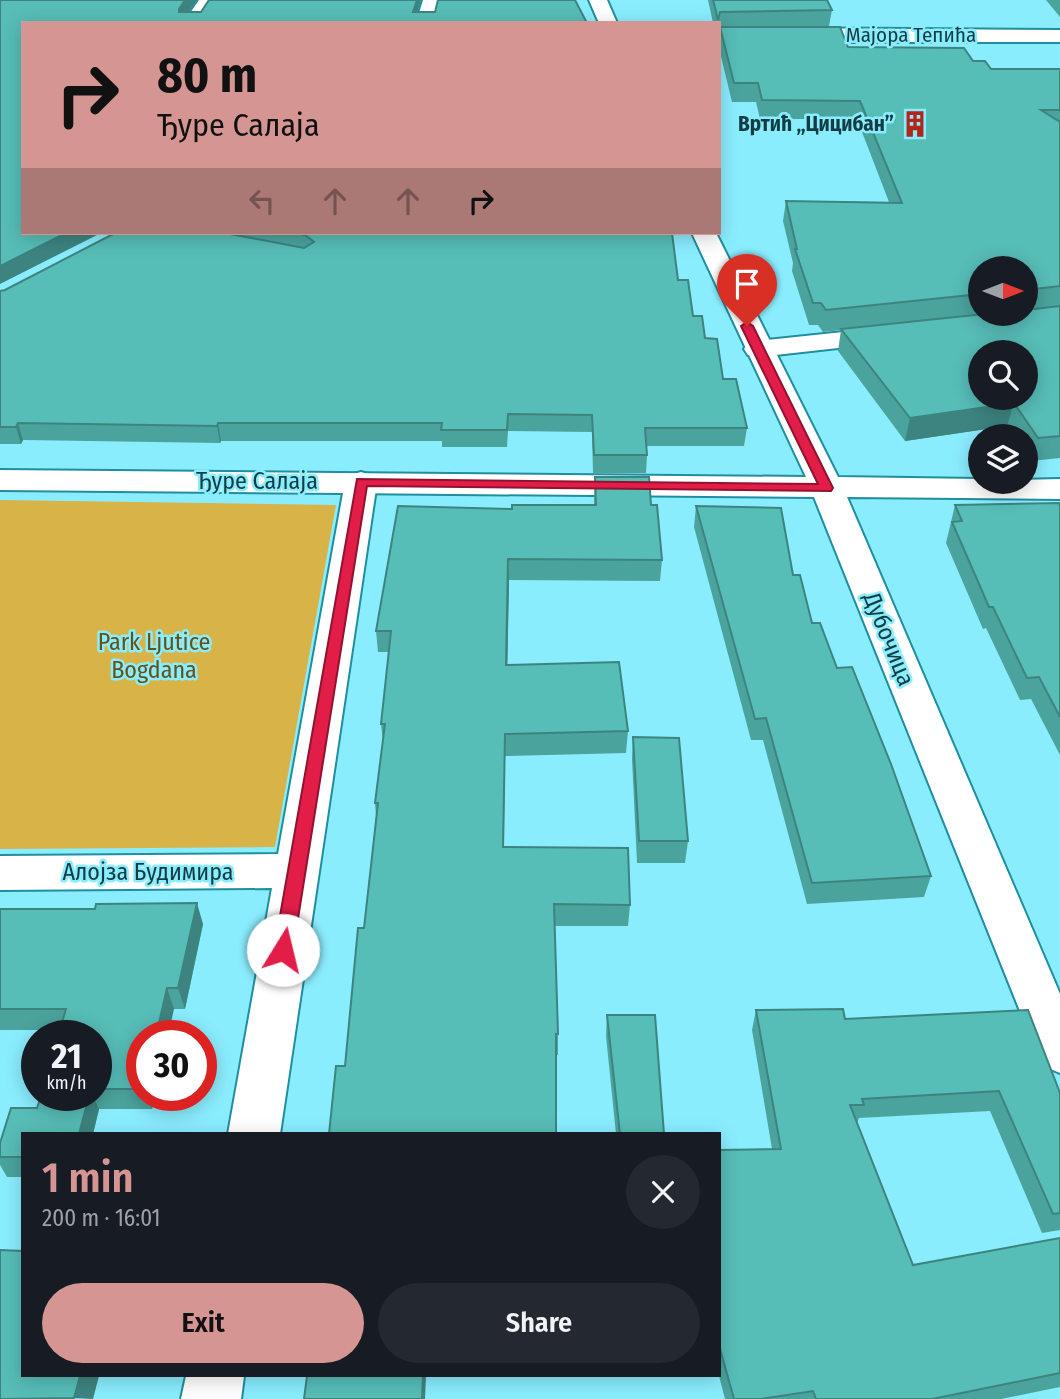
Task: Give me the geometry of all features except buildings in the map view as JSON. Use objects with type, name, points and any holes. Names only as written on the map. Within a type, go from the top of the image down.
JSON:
[{"type":"street","points":[[193,21],[208,0]]},
{"type":"street","points":[[426,21],[432,0]]},
{"type":"street","points":[[598,0],[607,21]]},
{"type":"street","name":"Мајора Тепића","points":[[721,36],[1060,36]]},
{"type":"street","name":"Дубочица","points":[[705,235],[827,488],[1060,1051]]},
{"type":"street","points":[[758,349],[923,332]]},
{"type":"street","name":"Ђуре Салаја","points":[[0,480],[1060,489]]},
{"type":"street","points":[[254,1132],[361,482]]},
{"type":"street","name":"Алојза Будимира","points":[[0,873],[296,871]]},
{"type":"street","points":[[211,1399],[215,1377]]},
{"type":"green space","name":"Park Ljutice Bogdana","points":[[0,500],[336,505],[275,847],[0,849]]},
{"type":"place","name":"Вртић „Цицибан”","points":[[915,124]]},
{"type":"route","points":[[283,950],[361,482],[827,488],[747,326]]}]
